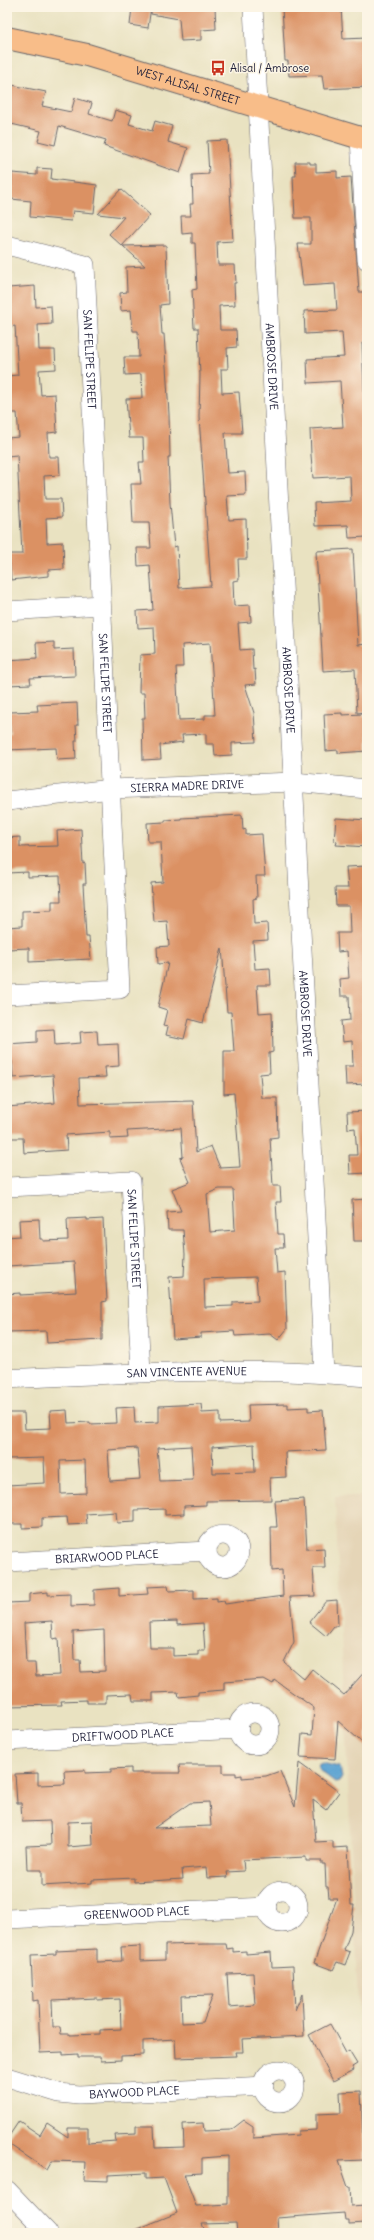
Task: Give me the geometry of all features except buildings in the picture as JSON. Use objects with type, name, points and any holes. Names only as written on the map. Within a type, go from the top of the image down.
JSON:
[{"type":"main road","name":"WEST ALISAL STREET","points":[[7,38],[87,55],[260,106],[363,139]]},
{"type":"street","name":"AMBROSE DRIVE","points":[[253,7],[260,106],[324,1373]]},
{"type":"street","points":[[363,139],[367,260]]},
{"type":"street","name":"SAN FELIPE STREET","points":[[7,245],[85,265],[120,989],[7,995]]},
{"type":"street","points":[[7,611],[101,605]]},
{"type":"street","name":"SIERRA MADRE DRIVE","points":[[7,801],[111,789],[294,782],[367,789]]},
{"type":"street","name":"SAN FELIPE STREET","points":[[7,1187],[131,1181],[141,1372]]},
{"type":"street","name":"SAN VINCENTE AVENUE","points":[[7,1379],[141,1372],[243,1370],[324,1373],[367,1377]]},
{"type":"street","name":"BRIARWOOD PLACE","points":[[7,1562],[207,1551]]},
{"type":"street","name":"DRIFTWOOD PLACE","points":[[7,1741],[239,1729]]},
{"type":"street","name":"GREENWOOD PLACE","points":[[7,1919],[267,1907]]},
{"type":"street","name":"BAYWOOD PLACE","points":[[7,2077],[59,2093],[79,2095],[264,2086]]},
{"type":"street","points":[[7,2190],[48,2233]]},
{"type":"shaded area","points":[[367,1495],[367,2203],[335,1497]]},
{"type":"water","points":[[322,1763],[339,1767],[342,1777],[340,1781],[335,1782],[319,1770],[318,1765]]},
{"type":"place","name":"Alisal / Ambrose","points":[[218,68]]}]
